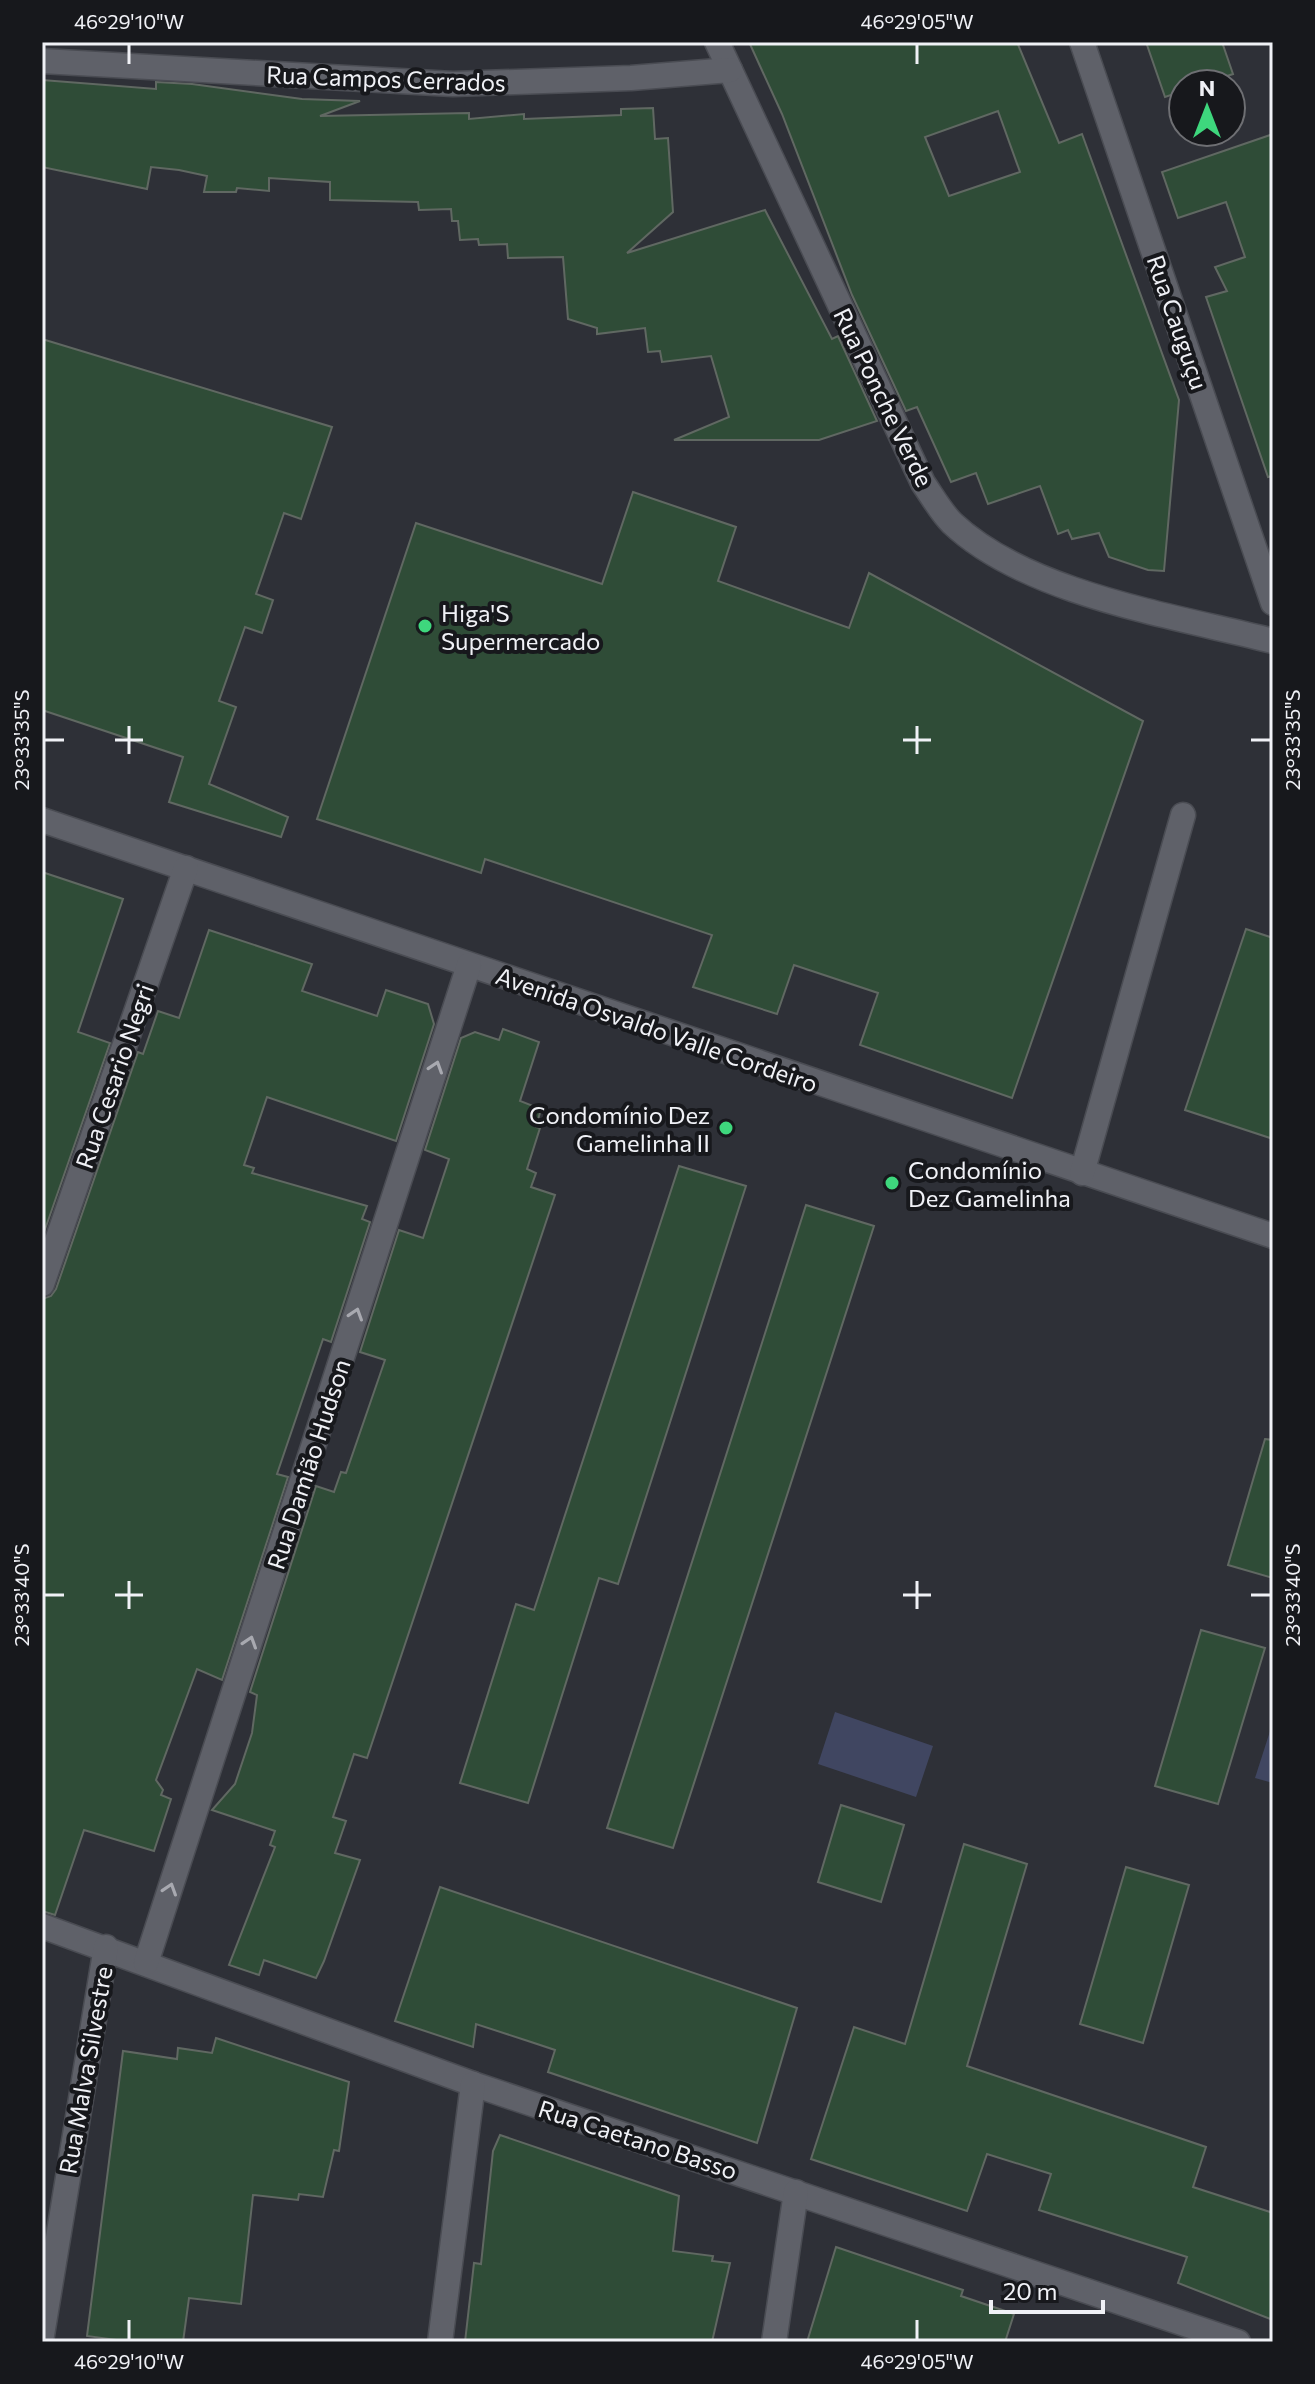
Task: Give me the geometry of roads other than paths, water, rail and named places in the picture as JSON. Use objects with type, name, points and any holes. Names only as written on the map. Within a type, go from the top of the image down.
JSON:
[{"type":"street","name":"Rua Ponche Verde","points":[[717,42],[923,483],[951,522],[993,554],[1065,587],[1273,641]]},
{"type":"street","name":"Rua Cauguçu","points":[[1082,42],[1273,603]]},
{"type":"street","name":"Rua Campos Cerrados","points":[[42,61],[453,84],[631,78],[730,70]]},
{"type":"street","points":[[1082,1173],[1183,815]]},
{"type":"street","name":"Avenida Osvaldo Valle Cordeiro","points":[[42,820],[1273,1236]]},
{"type":"street","name":"Rua Cesario Negri","points":[[42,1284],[186,868]]},
{"type":"street","name":"Rua Damião Hudson","points":[[146,1963],[469,965]]},
{"type":"street","name":"Rua Caetano Basso","points":[[42,1926],[473,2084],[1238,2342]]},
{"type":"street","name":"Rua Malva Silvestre","points":[[42,2335],[43,2305],[106,1947]]},
{"type":"street","points":[[440,2342],[473,2084]]},
{"type":"street","points":[[774,2342],[796,2192]]},
{"type":"place","name":"Higa'S Supermercado","points":[[425,626]]},
{"type":"place","name":"Condomínio Dez Gamelinha II","points":[[726,1128]]},
{"type":"place","name":"Condomínio Dez Gamelinha","points":[[892,1183]]}]
